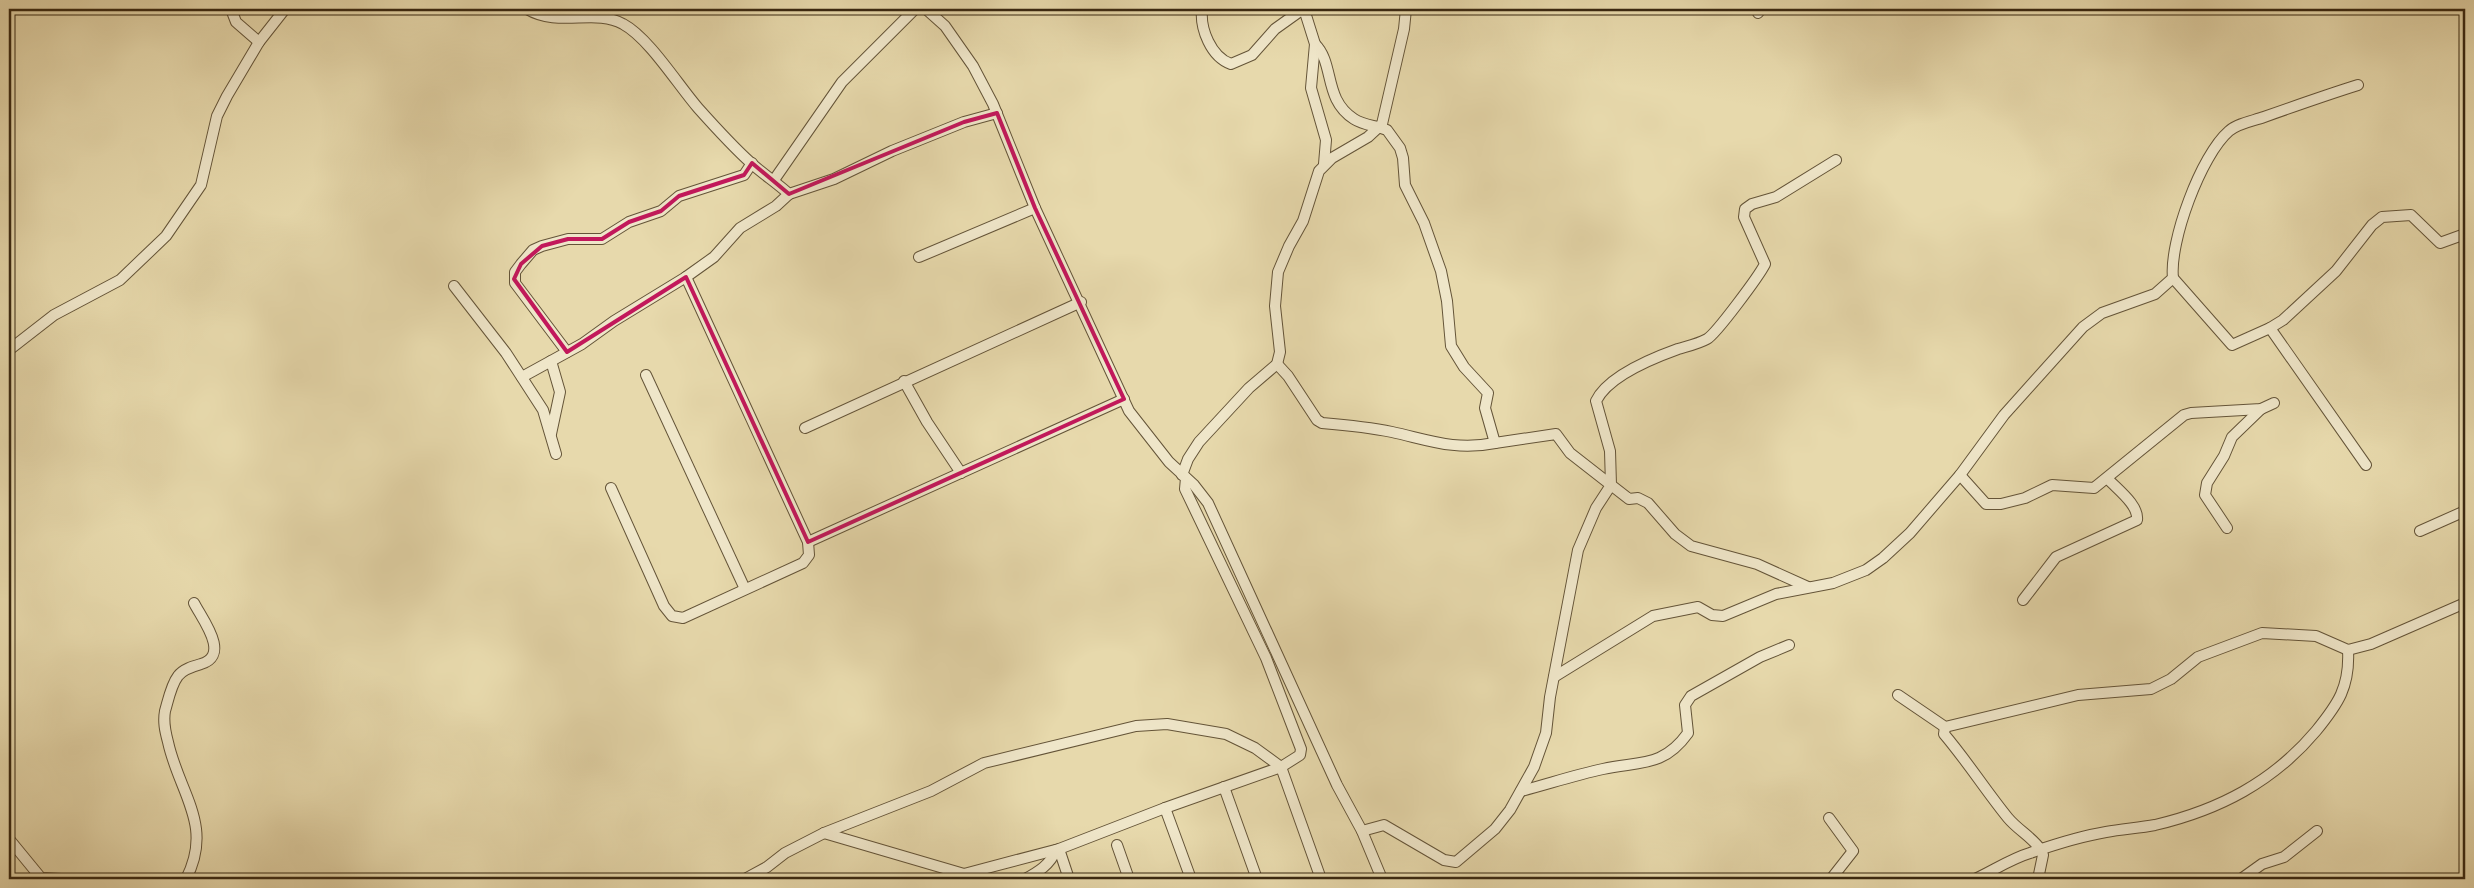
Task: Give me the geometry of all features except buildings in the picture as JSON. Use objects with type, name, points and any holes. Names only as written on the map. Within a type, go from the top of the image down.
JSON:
[{"type":"street","points":[[231,9],[236,22],[259,42]]},
{"type":"street","points":[[9,350],[54,315],[120,280],[166,236],[201,185],[217,116],[259,42],[285,9]]},
{"type":"street","points":[[527,9],[555,19],[600,18],[623,24],[647,46],[697,108],[752,164],[789,194]]},
{"type":"street","points":[[774,180],[842,82],[915,9]]},
{"type":"street","points":[[926,9],[940,20],[973,66],[997,112],[1035,208],[1081,302],[1124,399],[1142,428],[1208,503],[1334,777],[1362,831],[1382,879]]},
{"type":"street","points":[[1202,9],[1203,31],[1217,54],[1224,62],[1231,64],[1252,55],[1274,29],[1303,9],[1315,44],[1320,51],[1335,98],[1339,104],[1353,118],[1373,127],[1390,131],[1404,158],[1404,185],[1424,223],[1440,271],[1447,301],[1451,346],[1464,367],[1488,393],[1485,408],[1495,444]]},
{"type":"street","points":[[824,833],[964,874],[1057,850],[1165,808],[1282,767],[1300,755],[1301,749],[1266,658],[1185,489],[1184,477],[1188,459],[1199,442],[1249,388],[1277,364],[1280,346],[1275,306],[1278,272],[1289,246],[1303,221],[1319,171],[1324,164],[1379,127],[1383,120],[1404,29],[1406,9]]},
{"type":"street","points":[[1315,44],[1311,88],[1326,140],[1324,164]]},
{"type":"street","points":[[2358,85],[2307,101],[2229,131],[2207,161],[2194,189],[2174,248],[2171,264],[2173,278],[2232,345],[2283,320],[2336,271],[2365,233],[2382,217],[2410,215],[2440,243],[2465,234]]},
{"type":"street","points":[[522,377],[567,352],[686,277],[714,257],[740,228],[776,206],[789,194],[834,179],[892,151],[964,122],[997,112]]},
{"type":"street","points":[[1362,831],[1384,825],[1444,860],[1456,862],[1495,829],[1510,810],[1534,767],[1546,732],[1554,677],[1578,550],[1596,508],[1611,485],[1610,451],[1596,401],[1600,392],[1612,382],[1647,362],[1709,339],[1765,264],[1744,217],[1745,209],[1752,204],[1776,198],[1836,160]]},
{"type":"street","points":[[567,352],[515,283],[515,272],[527,257],[542,246],[568,239],[602,240],[629,222],[660,211],[680,196],[744,175],[752,164]]},
{"type":"street","points":[[919,257],[1035,208]]},
{"type":"street","points":[[611,488],[664,606],[672,616],[683,618],[803,563],[810,555],[808,542],[686,277]]},
{"type":"street","points":[[1554,677],[1653,616],[1698,607],[1712,615],[1723,616],[1776,594],[1809,588],[1852,576],[1883,558],[1910,533],[1960,475],[2004,415],[2083,327],[2102,313],[2155,294],[2173,278]]},
{"type":"street","points":[[454,286],[522,377],[543,410],[556,454]]},
{"type":"street","points":[[805,428],[904,381],[1081,302]]},
{"type":"street","points":[[2270,328],[2366,465]]},
{"type":"street","points":[[551,361],[560,392],[551,434]]},
{"type":"street","points":[[1277,364],[1288,376],[1317,420],[1322,423],[1360,426],[1458,447],[1476,447],[1556,434],[1570,453],[1629,500],[1638,498],[1648,503],[1675,534],[1691,546],[1757,564],[1809,588]]},
{"type":"street","points":[[646,375],[745,589]]},
{"type":"street","points":[[904,381],[927,422],[961,473]]},
{"type":"street","points":[[808,542],[1124,399]]},
{"type":"street","points":[[2228,528],[2205,495],[2207,483],[2224,456],[2232,437],[2261,409],[2274,403]]},
{"type":"street","points":[[1960,475],[1982,502],[1990,504],[2025,498],[2052,485],[2094,488],[2108,479],[2184,415],[2261,409]]},
{"type":"street","points":[[2023,600],[2056,557],[2137,520],[2137,515],[2132,505],[2108,479]]},
{"type":"street","points":[[2420,531],[2465,511]]},
{"type":"street","points":[[1898,696],[1945,727],[2078,695],[2151,690],[2171,679],[2198,657],[2262,634],[2316,636],[2348,650],[2371,644],[2465,603]]},
{"type":"street","points":[[186,879],[195,861],[196,826],[193,810],[171,758],[164,722],[168,700],[178,675],[193,666],[209,660],[215,648],[213,640],[194,604]]},
{"type":"street","points":[[1521,791],[1605,768],[1648,763],[1665,755],[1682,742],[1688,733],[1684,706],[1691,696],[1760,657],[1789,645]]},
{"type":"street","points":[[1975,879],[2008,862],[2041,850],[2105,832],[2153,825],[2198,814],[2238,797],[2274,774],[2302,748],[2337,706],[2349,668],[2348,650]]},
{"type":"street","points":[[745,879],[767,867],[785,853],[824,833],[931,791],[984,763],[1136,726],[1167,724],[1226,734],[1255,748],[1282,767],[1321,879]]},
{"type":"street","points":[[1945,727],[1944,734],[1984,783],[2010,820],[2041,850],[2043,855],[2038,879]]},
{"type":"street","points":[[1224,787],[1257,879]]},
{"type":"street","points":[[1165,808],[1191,879]]},
{"type":"street","points":[[1829,818],[1853,851],[1830,879]]},
{"type":"street","points":[[2241,879],[2262,864],[2284,857],[2317,831]]},
{"type":"street","points":[[9,839],[41,878],[61,879]]},
{"type":"street","points":[[1117,845],[1129,879]]},
{"type":"street","points":[[1025,879],[1046,866],[1057,850]]},
{"type":"street","points":[[1057,850],[1069,879]]},
{"type":"highlighted area","points":[[997,113],[1035,208],[1124,399],[808,542],[686,277],[567,352],[514,279],[521,264],[542,246],[568,239],[602,239],[629,222],[661,211],[679,196],[744,175],[752,163],[789,194],[964,122]]}]
